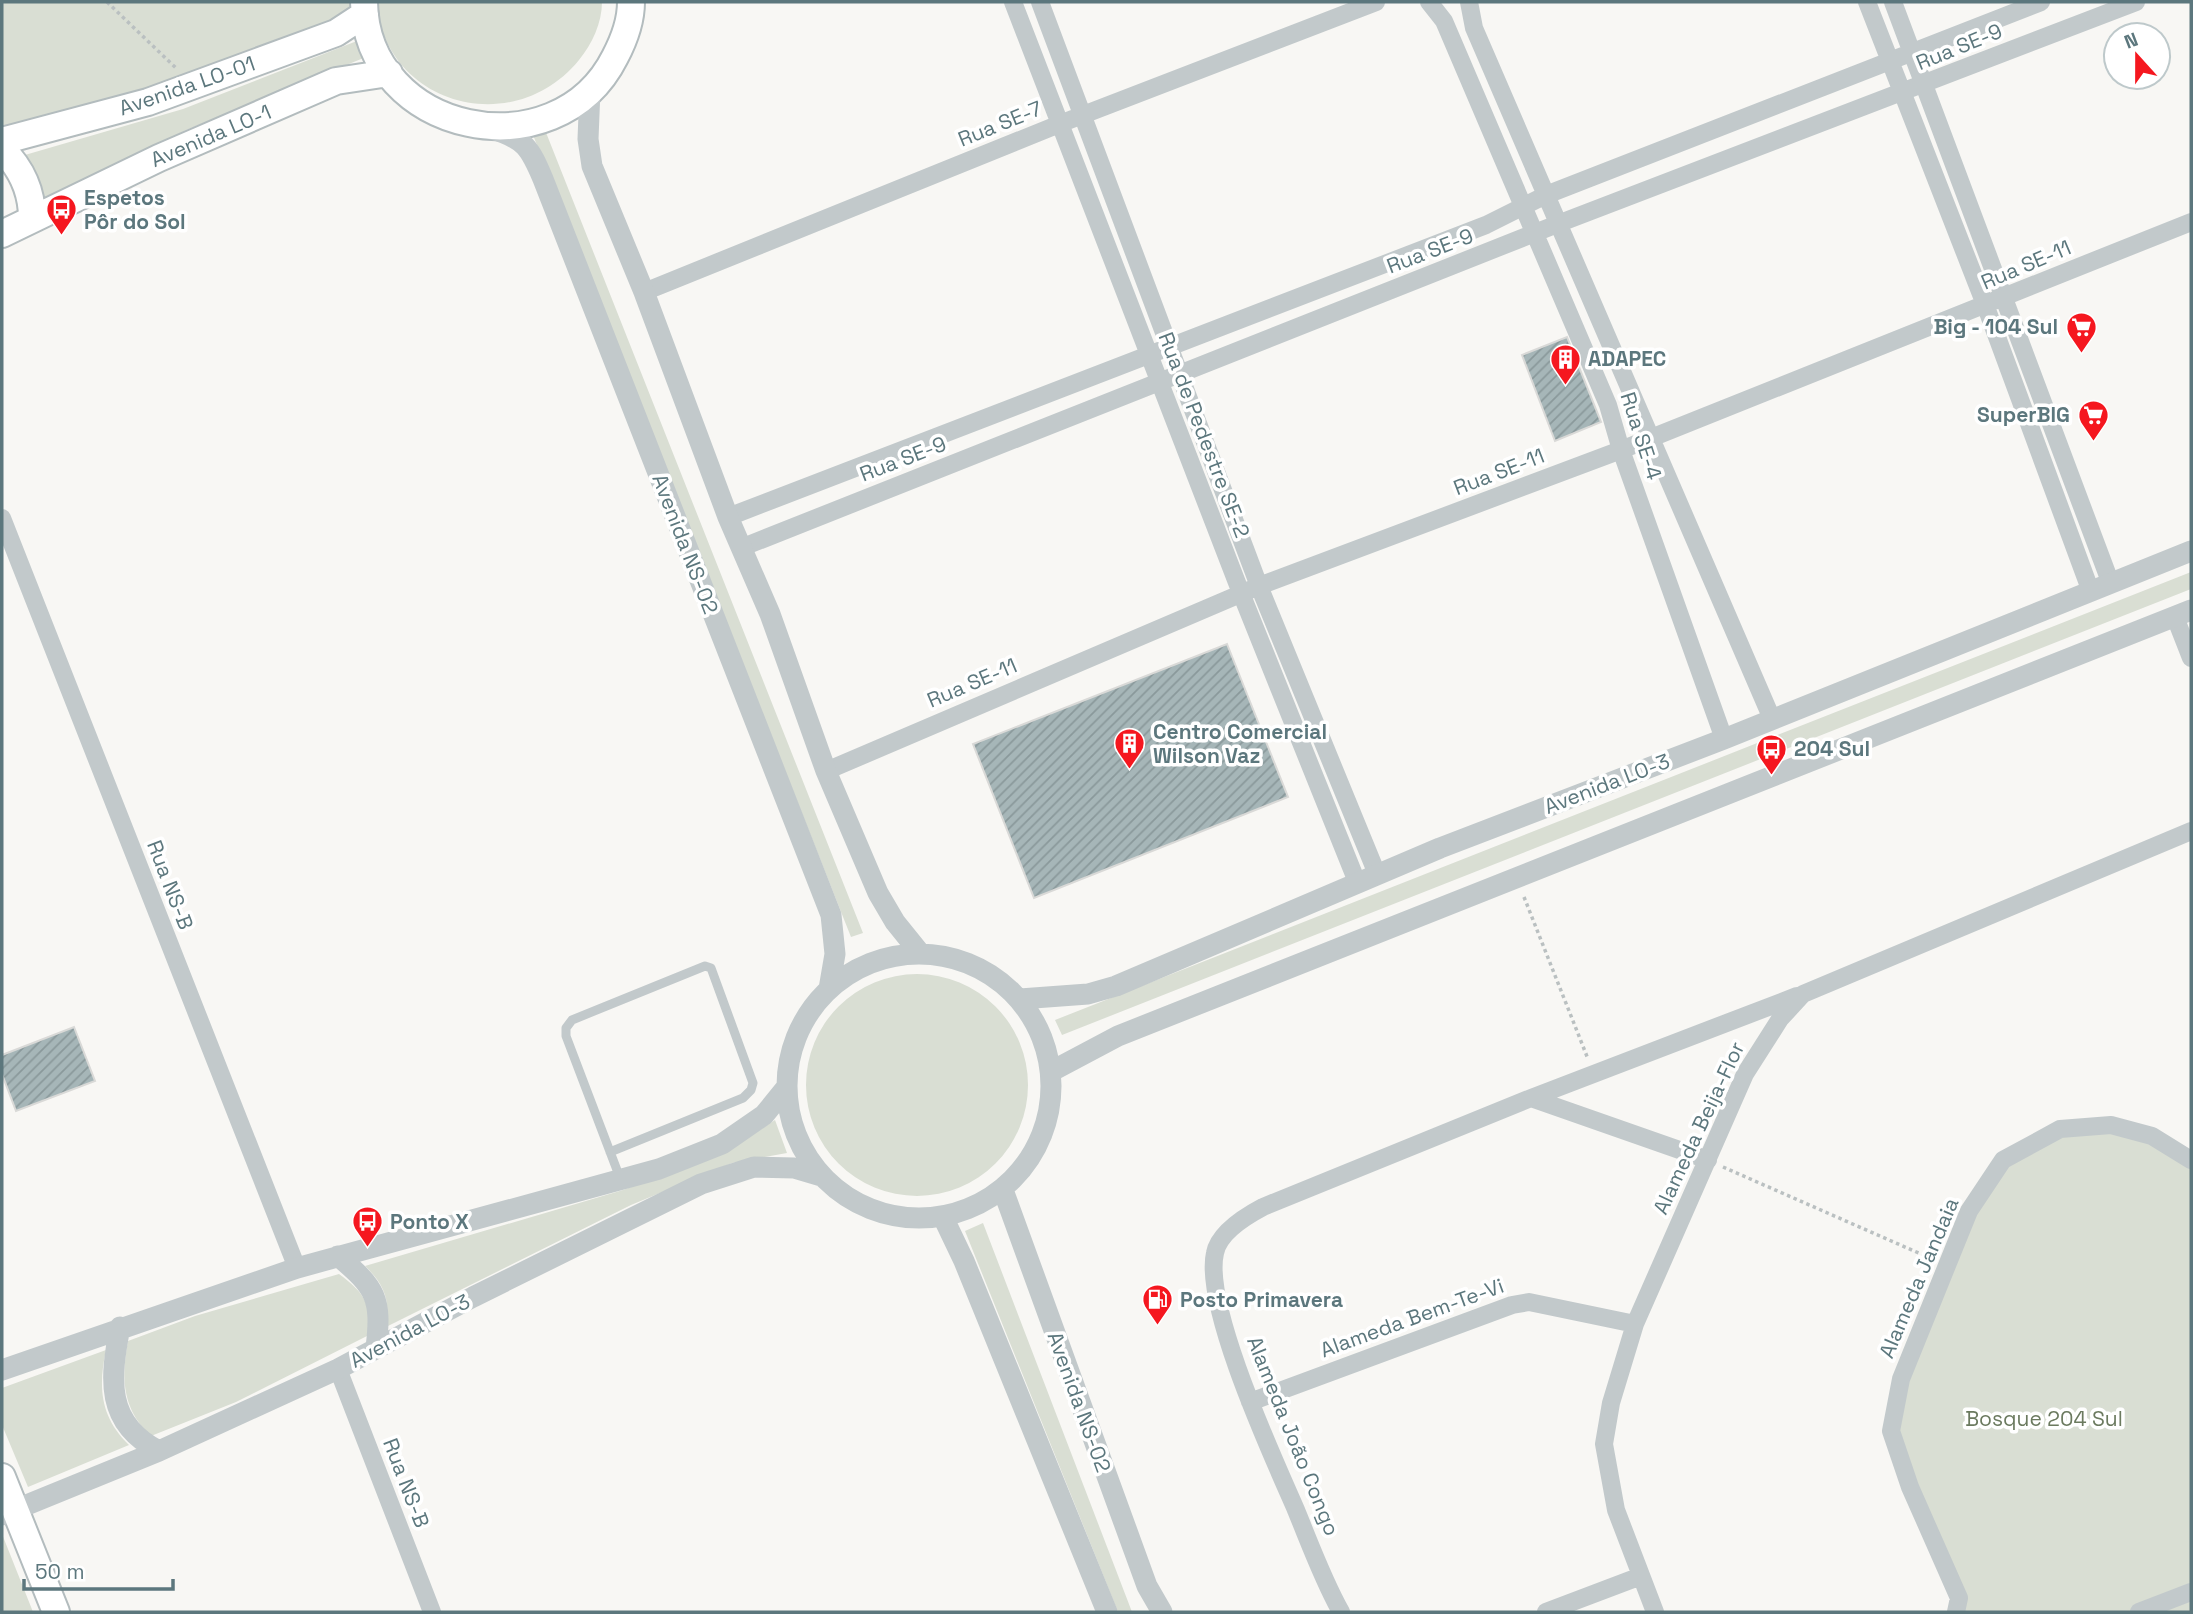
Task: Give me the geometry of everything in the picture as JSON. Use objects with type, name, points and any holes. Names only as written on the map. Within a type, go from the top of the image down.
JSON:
[{"type":"main road","points":[[364,8],[373,45],[389,73],[408,94],[431,111],[458,122],[486,128],[524,125],[560,112],[590,90],[610,67],[624,40],[631,2]]},
{"type":"main road","name":"Avenida LO-01","points":[[2,141],[148,102],[193,86],[336,33],[364,8]]},
{"type":"main road","name":"Avenida LO-1","points":[[2,234],[336,81],[389,73]]},
{"type":"main road","points":[[2,149],[22,174],[31,202],[32,218]]},
{"type":"main road","points":[[2,1477],[8,1513],[56,1612]]},
{"type":"street","name":"Rua de Pedestre SE-2","points":[[1013,2],[1062,123],[1241,593],[1367,878]]},
{"type":"street","name":"Rua de Pedestre SE-2","points":[[1040,2],[1171,345],[1367,878]]},
{"type":"street","name":"Rua SE-7","points":[[644,292],[1062,123],[1376,2]]},
{"type":"street","name":"Rua SE-4","points":[[1429,2],[1444,21],[1608,405],[1621,450],[1724,738]]},
{"type":"street","name":"Rua SE-4","points":[[1469,2],[1474,28],[1772,719]]},
{"type":"street","points":[[1867,2],[1986,307],[2091,592]]},
{"type":"street","points":[[1893,2],[2111,583]]},
{"type":"street","name":"Rua SE-9","points":[[728,517],[1486,225],[1546,195],[2041,2]]},
{"type":"street","name":"Rua SE-9","points":[[743,547],[1560,223],[1903,94],[2136,2]]},
{"type":"street","points":[[590,90],[588,139],[593,166],[644,292],[728,517],[743,547],[826,771],[878,893],[895,922],[920,953]]},
{"type":"street","name":"Avenida NS-02","points":[[486,128],[514,135],[526,145],[543,179],[831,915],[835,954],[829,989]]},
{"type":"street","name":"Rua SE-11","points":[[826,771],[1241,593],[1621,450],[1986,307],[2191,222]]},
{"type":"street","name":"Rua NS-B","points":[[2,518],[297,1268]]},
{"type":"street","name":"Avenida LO-3","points":[[1020,999],[1088,994],[1116,986],[1367,878],[2191,551]]},
{"type":"street","points":[[1052,1071],[1118,1036],[2183,613],[2191,658]]},
{"type":"street","name":"Alameda Beija-Flor","points":[[1655,1612],[1616,1510],[1604,1444],[1611,1403],[1635,1324],[1745,1074],[1780,1019],[1803,993],[2191,831]]},
{"type":"street","points":[[920,953],[957,959],[991,974],[1020,999],[1042,1032],[1052,1071],[1050,1115],[1032,1156],[1003,1189],[975,1207],[943,1217],[898,1217],[856,1203],[821,1176],[802,1150],[790,1120],[786,1088],[791,1051],[806,1018],[829,989],[871,963],[920,953]]},
{"type":"street","name":"Alameda João Congo","points":[[1341,1612],[1250,1402],[1221,1312],[1214,1252],[1227,1233],[1247,1215],[1264,1207],[1531,1098],[1803,993]]},
{"type":"street","points":[[2,1370],[297,1268],[659,1169],[722,1144],[764,1115],[786,1088]]},
{"type":"street","points":[[1531,1098],[1708,1160]]},
{"type":"street","name":"Alameda Jandaia","points":[[1956,1612],[1959,1598],[1910,1486],[1891,1431],[1901,1379],[1969,1211],[2003,1160],[2060,1129],[2111,1125],[2152,1136],[2191,1160]]},
{"type":"street","name":"Avenida LO-3","points":[[8,1513],[159,1451],[338,1369],[701,1184],[754,1167],[794,1168],[821,1176]]},
{"type":"street","name":"Avenida NS-02","points":[[1003,1189],[1147,1586],[1162,1612]]},
{"type":"street","points":[[943,1217],[964,1261],[1107,1612]]},
{"type":"street","points":[[338,1256],[374,1292],[378,1320],[376,1348]]},
{"type":"street","name":"Alameda Bem-Te-Vi","points":[[1250,1402],[1512,1305],[1529,1302],[1635,1324]]},
{"type":"street","points":[[120,1327],[112,1371],[116,1403],[133,1433],[142,1443],[159,1451]]},
{"type":"street","name":"Rua NS-B","points":[[338,1369],[432,1612]]},
{"type":"street","points":[[1546,1612],[1641,1576]]},
{"type":"street","points":[[2139,1612],[2191,1592]]},
{"type":"lane","points":[[610,1152],[743,1098],[751,1090],[753,1083],[711,968],[705,966],[640,990],[572,1020],[566,1028],[610,1152],[621,1179]]},
{"type":"path","points":[[107,2],[193,86]]},
{"type":"path","points":[[1516,877],[1594,1074]]},
{"type":"path","points":[[1708,1160],[1947,1265]]},
{"type":"green space","points":[[2,2],[354,2],[346,15],[335,21],[139,92],[2,131]]},
{"type":"green space","points":[[376,2],[602,2],[602,10],[588,47],[579,60],[552,85],[521,99],[489,104],[457,100],[427,87],[403,66],[385,38]]},
{"type":"green space","points":[[362,39],[371,55],[186,130],[39,207],[37,174],[18,157],[183,109]]},
{"type":"green space","points":[[545,130],[863,933],[851,937],[533,135]]},
{"type":"green space","points":[[2191,572],[2191,589],[1062,1035],[1055,1020]]},
{"type":"green space","points":[[928,974],[960,982],[979,992],[996,1006],[1010,1023],[1020,1042],[1028,1085],[1020,1128],[1010,1147],[996,1164],[979,1178],[949,1192],[906,1196],[885,1192],[864,1183],[846,1171],[831,1156],[810,1117],[806,1074],[810,1053],[819,1032],[831,1014],[846,999],[885,978]]},
{"type":"green space","points":[[775,1120],[787,1153],[732,1163],[631,1205],[386,1327],[384,1294],[365,1266],[623,1190],[726,1152]]},
{"type":"green space","name":"Bosque 204 Sul","points":[[2111,1125],[2191,1160],[2191,1612],[1956,1612],[1891,1431],[1969,1211],[2003,1160],[2060,1129]]},
{"type":"green space","points":[[983,1223],[1132,1612],[1118,1612],[965,1231]]},
{"type":"green space","points":[[339,1274],[355,1287],[364,1300],[369,1315],[369,1335],[236,1402],[151,1436],[141,1426],[126,1392],[128,1341],[195,1316]]},
{"type":"green space","points":[[106,1350],[102,1377],[104,1401],[112,1424],[129,1445],[28,1487],[2,1425],[2,1388]]},
{"type":"green space","points":[[2,1534],[33,1612],[2,1612]]},
{"type":"building","name":"ADAPEC","points":[[1567,337],[1601,422],[1555,441],[1522,355]]},
{"type":"building","name":"Centro Comercial Wilson Vaz","points":[[1227,644],[1288,797],[1034,898],[973,744]]},
{"type":"building","points":[[74,1027],[95,1081],[16,1111],[2,1074],[2,1055]]},
{"type":"place","name":"Espetos Pôr do Sol","points":[[61,237]]},
{"type":"place","name":"Big - 104 Sul","points":[[2081,354]]},
{"type":"place","name":"ADAPEC","points":[[1565,386]]},
{"type":"place","name":"SuperBIG","points":[[2093,442]]},
{"type":"place","name":"Centro Comercial Wilson Vaz","points":[[1130,771]]},
{"type":"place","name":"204 Sul","points":[[1771,776]]},
{"type":"place","name":"Ponto X","points":[[367,1249]]},
{"type":"place","name":"Posto Primavera","points":[[1157,1327]]}]
